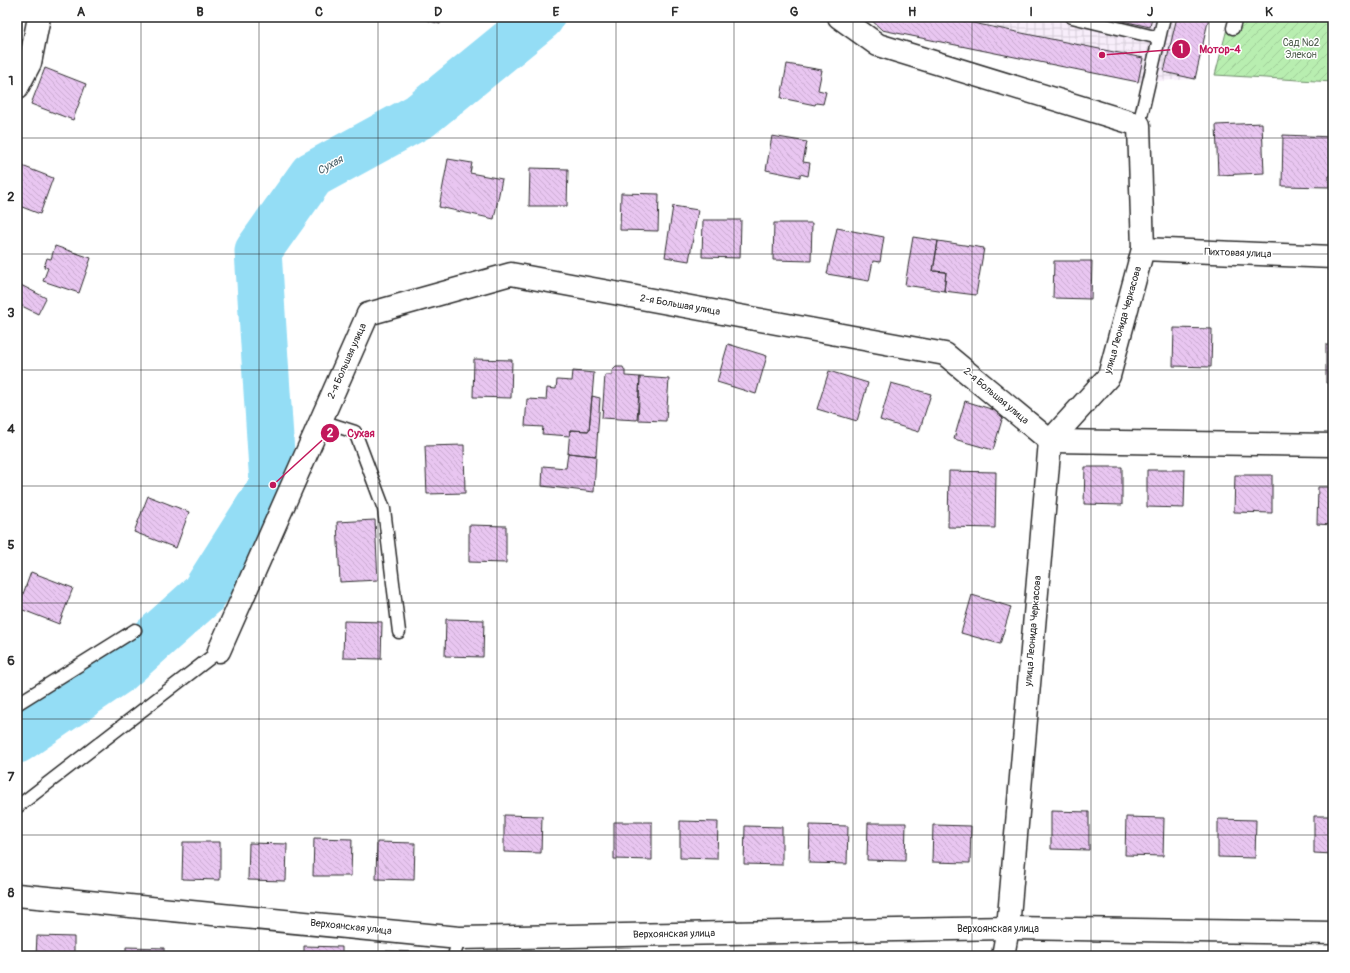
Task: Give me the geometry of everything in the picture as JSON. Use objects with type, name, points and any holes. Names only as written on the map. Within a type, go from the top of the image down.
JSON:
[{"type":"street","points":[[17,88],[30,63],[39,17]]},
{"type":"street","points":[[839,17],[878,45],[1139,125]]},
{"type":"street","name":"улица Леонида Черкасова","points":[[1003,956],[1008,928],[1050,441],[1109,376],[1143,249],[1139,125]]},
{"type":"street","name":"Пихтовая улица","points":[[1143,249],[1333,257]]},
{"type":"street","name":"2-я Большая улица","points":[[219,651],[368,314],[511,274],[945,354],[1050,441]]},
{"type":"street","points":[[1050,441],[1333,445]]},
{"type":"street","name":"Верхоянская улица","points":[[17,895],[456,947],[1008,928],[1333,933]]},
{"type":"lane","points":[[1072,17],[1159,38]]},
{"type":"lane","points":[[1139,125],[1164,17]]},
{"type":"lane","points":[[321,421],[356,432],[384,510],[399,632]]},
{"type":"lane","points":[[17,704],[135,630]]},
{"type":"lane","points":[[17,807],[219,651]]},
{"type":"shaded area","points":[[868,17],[1209,17],[1195,79],[1138,82],[882,30]]},
{"type":"green space","name":"Сад №2 Элекон","points":[[1230,17],[1333,17],[1333,82],[1215,75]]},
{"type":"building","points":[[417,17],[442,17],[440,24]]},
{"type":"building","points":[[868,17],[944,17],[1143,58],[1138,82],[882,30]]},
{"type":"building","points":[[1104,17],[1152,17],[1150,27]]},
{"type":"building","points":[[1177,17],[1209,17],[1195,79],[1164,72]]},
{"type":"building","points":[[787,64],[822,70],[818,90],[826,92],[823,104],[816,103],[815,105],[781,98]]},
{"type":"building","points":[[45,68],[86,84],[73,120],[31,104]]},
{"type":"building","points":[[1262,123],[1264,173],[1218,175],[1216,125]]},
{"type":"building","points":[[1283,135],[1333,137],[1333,176],[1329,176],[1329,187],[1282,186]]},
{"type":"building","points":[[772,136],[807,142],[803,162],[810,163],[808,176],[800,174],[800,177],[766,170]]},
{"type":"building","points":[[448,159],[472,163],[470,173],[502,179],[494,219],[439,207]]},
{"type":"building","points":[[17,164],[53,178],[40,214],[17,205]]},
{"type":"building","points":[[530,168],[568,169],[567,206],[529,206]]},
{"type":"building","points":[[621,193],[659,194],[658,231],[620,230]]},
{"type":"building","points":[[673,206],[698,210],[689,261],[665,257]]},
{"type":"building","points":[[703,220],[741,220],[740,258],[702,257]]},
{"type":"building","points":[[774,223],[812,223],[811,261],[773,260]]},
{"type":"building","points":[[837,228],[884,237],[880,262],[873,261],[869,281],[827,274]]},
{"type":"building","points":[[913,237],[938,241],[933,271],[946,272],[944,291],[905,285]]},
{"type":"building","points":[[938,241],[984,248],[976,295],[944,291],[946,272],[933,271]]},
{"type":"building","points":[[55,246],[91,258],[79,293],[43,281],[48,268],[44,267],[47,258],[51,259]]},
{"type":"building","points":[[1054,261],[1092,261],[1091,299],[1053,298]]},
{"type":"building","points":[[17,283],[46,298],[38,314],[18,304],[17,306]]},
{"type":"building","points":[[1174,328],[1212,329],[1211,367],[1173,366]]},
{"type":"building","points":[[728,344],[767,356],[756,394],[717,382]]},
{"type":"building","points":[[1326,345],[1333,345],[1333,383],[1326,383]]},
{"type":"building","points":[[474,359],[512,360],[511,398],[473,397]]},
{"type":"building","points":[[616,367],[623,367],[625,376],[640,377],[637,420],[602,418],[605,375],[612,375],[612,371]]},
{"type":"building","points":[[573,371],[594,373],[589,431],[570,430],[570,436],[542,434],[543,427],[525,426],[527,399],[546,400],[547,388],[556,389],[557,380],[572,381]]},
{"type":"building","points":[[829,371],[868,383],[857,421],[817,409]]},
{"type":"building","points":[[640,377],[669,379],[666,421],[638,420]]},
{"type":"building","points":[[891,383],[931,394],[919,432],[880,420]]},
{"type":"building","points":[[592,396],[600,398],[596,456],[568,453],[570,430],[589,431]]},
{"type":"building","points":[[965,401],[1004,413],[993,450],[954,439]]},
{"type":"building","points":[[464,445],[465,493],[427,494],[425,446]]},
{"type":"building","points":[[568,453],[596,456],[594,492],[542,486],[543,466],[566,468]]},
{"type":"building","points":[[1085,467],[1122,467],[1122,505],[1084,504]]},
{"type":"building","points":[[1147,470],[1185,470],[1184,508],[1147,507]]},
{"type":"building","points":[[949,471],[996,472],[995,528],[948,527]]},
{"type":"building","points":[[1235,475],[1272,475],[1272,513],[1234,512]]},
{"type":"building","points":[[1318,487],[1333,487],[1333,525],[1317,524]]},
{"type":"building","points":[[148,496],[189,512],[176,548],[134,532]]},
{"type":"building","points":[[375,520],[378,580],[340,582],[337,522]]},
{"type":"building","points":[[469,525],[506,526],[506,563],[469,562]]},
{"type":"building","points":[[31,572],[73,588],[59,624],[18,608]]},
{"type":"building","points":[[972,595],[1011,607],[1000,644],[961,633]]},
{"type":"building","points":[[446,619],[484,620],[483,657],[445,656]]},
{"type":"building","points":[[344,621],[382,622],[381,659],[343,658]]},
{"type":"building","points":[[1051,811],[1089,812],[1089,850],[1051,849]]},
{"type":"building","points":[[504,815],[542,816],[541,853],[504,852]]},
{"type":"building","points":[[1314,816],[1333,816],[1333,854],[1314,853]]},
{"type":"building","points":[[1126,817],[1164,818],[1163,856],[1125,855]]},
{"type":"building","points":[[1218,819],[1256,820],[1255,858],[1218,857]]},
{"type":"building","points":[[680,821],[718,822],[717,859],[680,858]]},
{"type":"building","points":[[614,822],[652,822],[652,860],[614,859]]},
{"type":"building","points":[[868,823],[906,823],[905,861],[867,860]]},
{"type":"building","points":[[810,825],[848,826],[847,864],[809,863]]},
{"type":"building","points":[[933,825],[971,826],[970,863],[932,862]]},
{"type":"building","points":[[745,826],[782,827],[782,865],[744,864]]},
{"type":"building","points":[[314,838],[352,839],[351,876],[313,876]]},
{"type":"building","points":[[183,842],[220,842],[220,880],[182,879]]},
{"type":"building","points":[[377,842],[415,843],[414,880],[376,879]]},
{"type":"building","points":[[249,843],[287,844],[286,881],[248,880]]},
{"type":"building","points":[[37,936],[74,937],[74,956],[36,956]]},
{"type":"building","points":[[304,946],[342,947],[342,956],[304,956]]},
{"type":"building","points":[[126,947],[164,948],[164,956],[126,956]]},
{"type":"building","points":[[386,951],[423,952],[423,956],[386,956]]},
{"type":"building","points":[[688,954],[713,954],[713,956],[688,956]]},
{"type":"building","points":[[207,955],[245,956],[207,956]]},
{"type":"waterway","name":"Сухая","points":[[17,740],[118,671],[203,595],[273,485],[258,251],[312,175],[420,116],[541,17]]},
{"type":"place","name":"Мотор-4","points":[[1102,55]]},
{"type":"place","name":"Сухая","points":[[273,485]]}]
